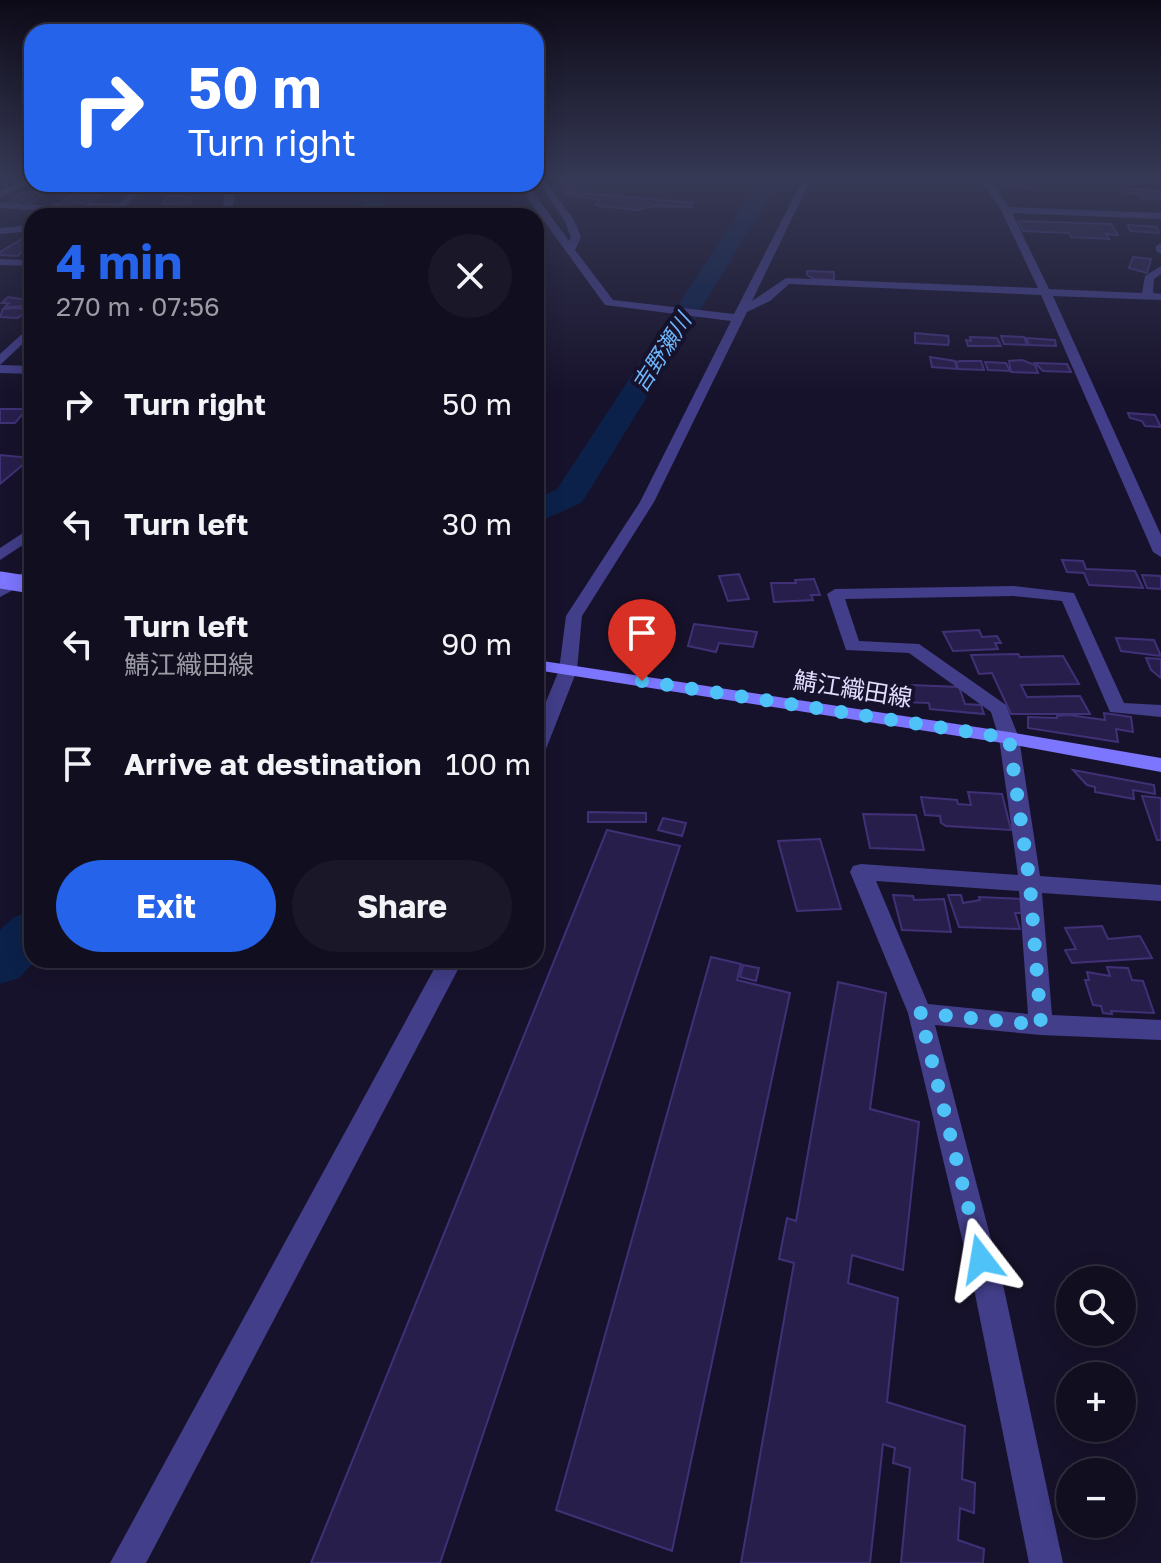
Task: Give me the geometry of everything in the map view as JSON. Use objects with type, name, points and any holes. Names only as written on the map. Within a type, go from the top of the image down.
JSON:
[{"type":"main road","points":[[0,580],[24,584]]},
{"type":"main road","name":"鯖江織田線","points":[[544,667],[1009,738],[1161,765]]},
{"type":"street","points":[[570,250],[609,303],[712,314],[739,314],[766,299],[786,281],[1161,297]]},
{"type":"street","points":[[544,729],[568,670],[574,616],[647,502],[771,250]]},
{"type":"street","points":[[1025,250],[1161,552]]},
{"type":"street","points":[[0,262],[24,263]]},
{"type":"street","points":[[1147,296],[1149,278],[1161,269]]},
{"type":"street","points":[[0,361],[24,336]]},
{"type":"street","points":[[0,369],[24,370]]},
{"type":"street","points":[[0,555],[24,538]]},
{"type":"street","points":[[0,592],[24,578]]},
{"type":"street","points":[[1041,1025],[1030,885],[1009,738],[999,709],[913,648],[852,646],[835,594],[1013,591],[1068,597],[1117,708],[1161,711]]},
{"type":"street","points":[[1046,1563],[989,1289],[920,1013],[861,872],[1161,893]]},
{"type":"street","points":[[127,1563],[447,968]]},
{"type":"street","points":[[920,1013],[1041,1025],[1161,1030]]},
{"type":"building","points":[[24,250],[18,256],[0,255],[0,252]]},
{"type":"building","points":[[1133,257],[1151,259],[1147,273],[1129,268]]},
{"type":"building","points":[[807,271],[834,272],[834,280],[814,279],[807,275]]},
{"type":"building","points":[[8,297],[24,300],[24,306],[5,307],[9,303],[2,303]]},
{"type":"building","points":[[3,309],[24,309],[24,313],[18,318],[0,317]]},
{"type":"building","points":[[915,333],[948,336],[948,345],[915,343]]},
{"type":"building","points":[[1001,336],[1024,337],[1027,345],[1004,344]]},
{"type":"building","points":[[970,337],[997,338],[1001,346],[968,346],[966,340],[971,341]]},
{"type":"building","points":[[1026,338],[1055,340],[1056,346],[1029,345]]},
{"type":"building","points":[[930,357],[955,361],[957,369],[932,367]]},
{"type":"building","points":[[1022,360],[1035,365],[1038,373],[1011,372],[1009,361]]},
{"type":"building","points":[[981,361],[984,370],[958,369],[956,362]]},
{"type":"building","points":[[985,362],[1006,363],[1010,371],[988,370]]},
{"type":"building","points":[[1035,363],[1067,364],[1071,372],[1043,371]]},
{"type":"building","points":[[0,409],[24,409],[15,423],[0,423]]},
{"type":"building","points":[[1128,413],[1155,415],[1161,427],[1145,426],[1142,421],[1130,418]]},
{"type":"building","points":[[0,455],[24,457],[24,464],[0,484]]},
{"type":"building","points":[[1062,560],[1083,561],[1086,569],[1135,571],[1143,588],[1089,585],[1084,573],[1067,572]]},
{"type":"building","points":[[739,574],[749,599],[728,601],[719,576]]},
{"type":"building","points":[[1142,575],[1161,576],[1161,589],[1147,588]]},
{"type":"building","points":[[814,579],[820,595],[811,595],[813,600],[774,602],[771,583]]},
{"type":"building","points":[[694,624],[757,632],[753,647],[719,643],[716,652],[688,646]]},
{"type":"building","points":[[979,630],[982,637],[997,636],[1001,643],[995,643],[998,649],[953,651],[943,632]]},
{"type":"building","points":[[1116,638],[1154,640],[1161,656],[1121,651]]},
{"type":"building","points":[[1018,654],[1020,657],[1063,656],[1079,684],[1021,685],[1027,697],[1080,696],[1090,714],[1011,714],[992,673],[979,674],[971,655]]},
{"type":"building","points":[[1146,658],[1161,659],[1161,678],[1151,670]]},
{"type":"building","points":[[887,684],[959,687],[965,704],[981,705],[984,714],[930,709],[929,703],[903,702],[902,697],[890,697]]},
{"type":"building","points":[[1104,713],[1131,717],[1133,732],[1116,729],[1118,742],[1028,728],[1028,717],[1057,718],[1069,715],[1105,720]]},
{"type":"building","points":[[1073,770],[1154,785],[1155,794],[1133,790],[1134,799],[1095,792],[1095,787],[1087,785]]},
{"type":"building","points":[[968,792],[1002,794],[1011,830],[946,826],[941,823],[940,816],[925,815],[921,797],[957,800],[958,804],[971,805]]},
{"type":"building","points":[[1142,796],[1161,798],[1161,840],[1157,840]]},
{"type":"building","points":[[588,812],[646,813],[646,822],[588,822]]},
{"type":"building","points":[[863,814],[916,815],[924,850],[870,848]]},
{"type":"building","points":[[663,818],[686,823],[682,836],[658,830]]},
{"type":"building","points":[[607,830],[680,846],[440,1563],[311,1563]]},
{"type":"building","points":[[820,839],[841,909],[797,911],[778,841]]},
{"type":"building","points":[[893,895],[913,896],[914,900],[944,899],[951,932],[902,930]]},
{"type":"building","points":[[948,895],[961,895],[963,903],[980,900],[979,897],[1021,899],[1026,913],[1015,913],[1020,929],[959,927]]},
{"type":"building","points":[[1102,926],[1108,939],[1140,936],[1152,958],[1072,963],[1065,950],[1076,949],[1065,928]]},
{"type":"building","points":[[711,957],[741,964],[737,980],[790,993],[672,1551],[556,1510]]},
{"type":"building","points":[[743,965],[759,968],[756,981],[740,977]]},
{"type":"building","points":[[1107,967],[1128,968],[1132,980],[1143,981],[1154,1013],[1103,1013],[1101,1006],[1093,1005],[1085,980],[1089,980],[1087,972],[1110,976]]},
{"type":"building","points":[[838,982],[886,993],[870,1109],[919,1122],[903,1270],[852,1255],[848,1283],[898,1298],[887,1402],[965,1426],[962,1479],[975,1483],[974,1513],[960,1508],[958,1540],[984,1549],[983,1563],[901,1563],[910,1468],[893,1463],[895,1448],[883,1444],[870,1563],[741,1563],[794,1263],[779,1259],[787,1218],[796,1221]]},
{"type":"waterway","name":"吉野瀬川","points":[[544,509],[569,496],[726,250]]},
{"type":"waterway","points":[[0,963],[24,939]]},
{"type":"route","points":[[642,681],[1009,738],[1030,885],[1041,1025],[920,1013],[981,1259]]}]
